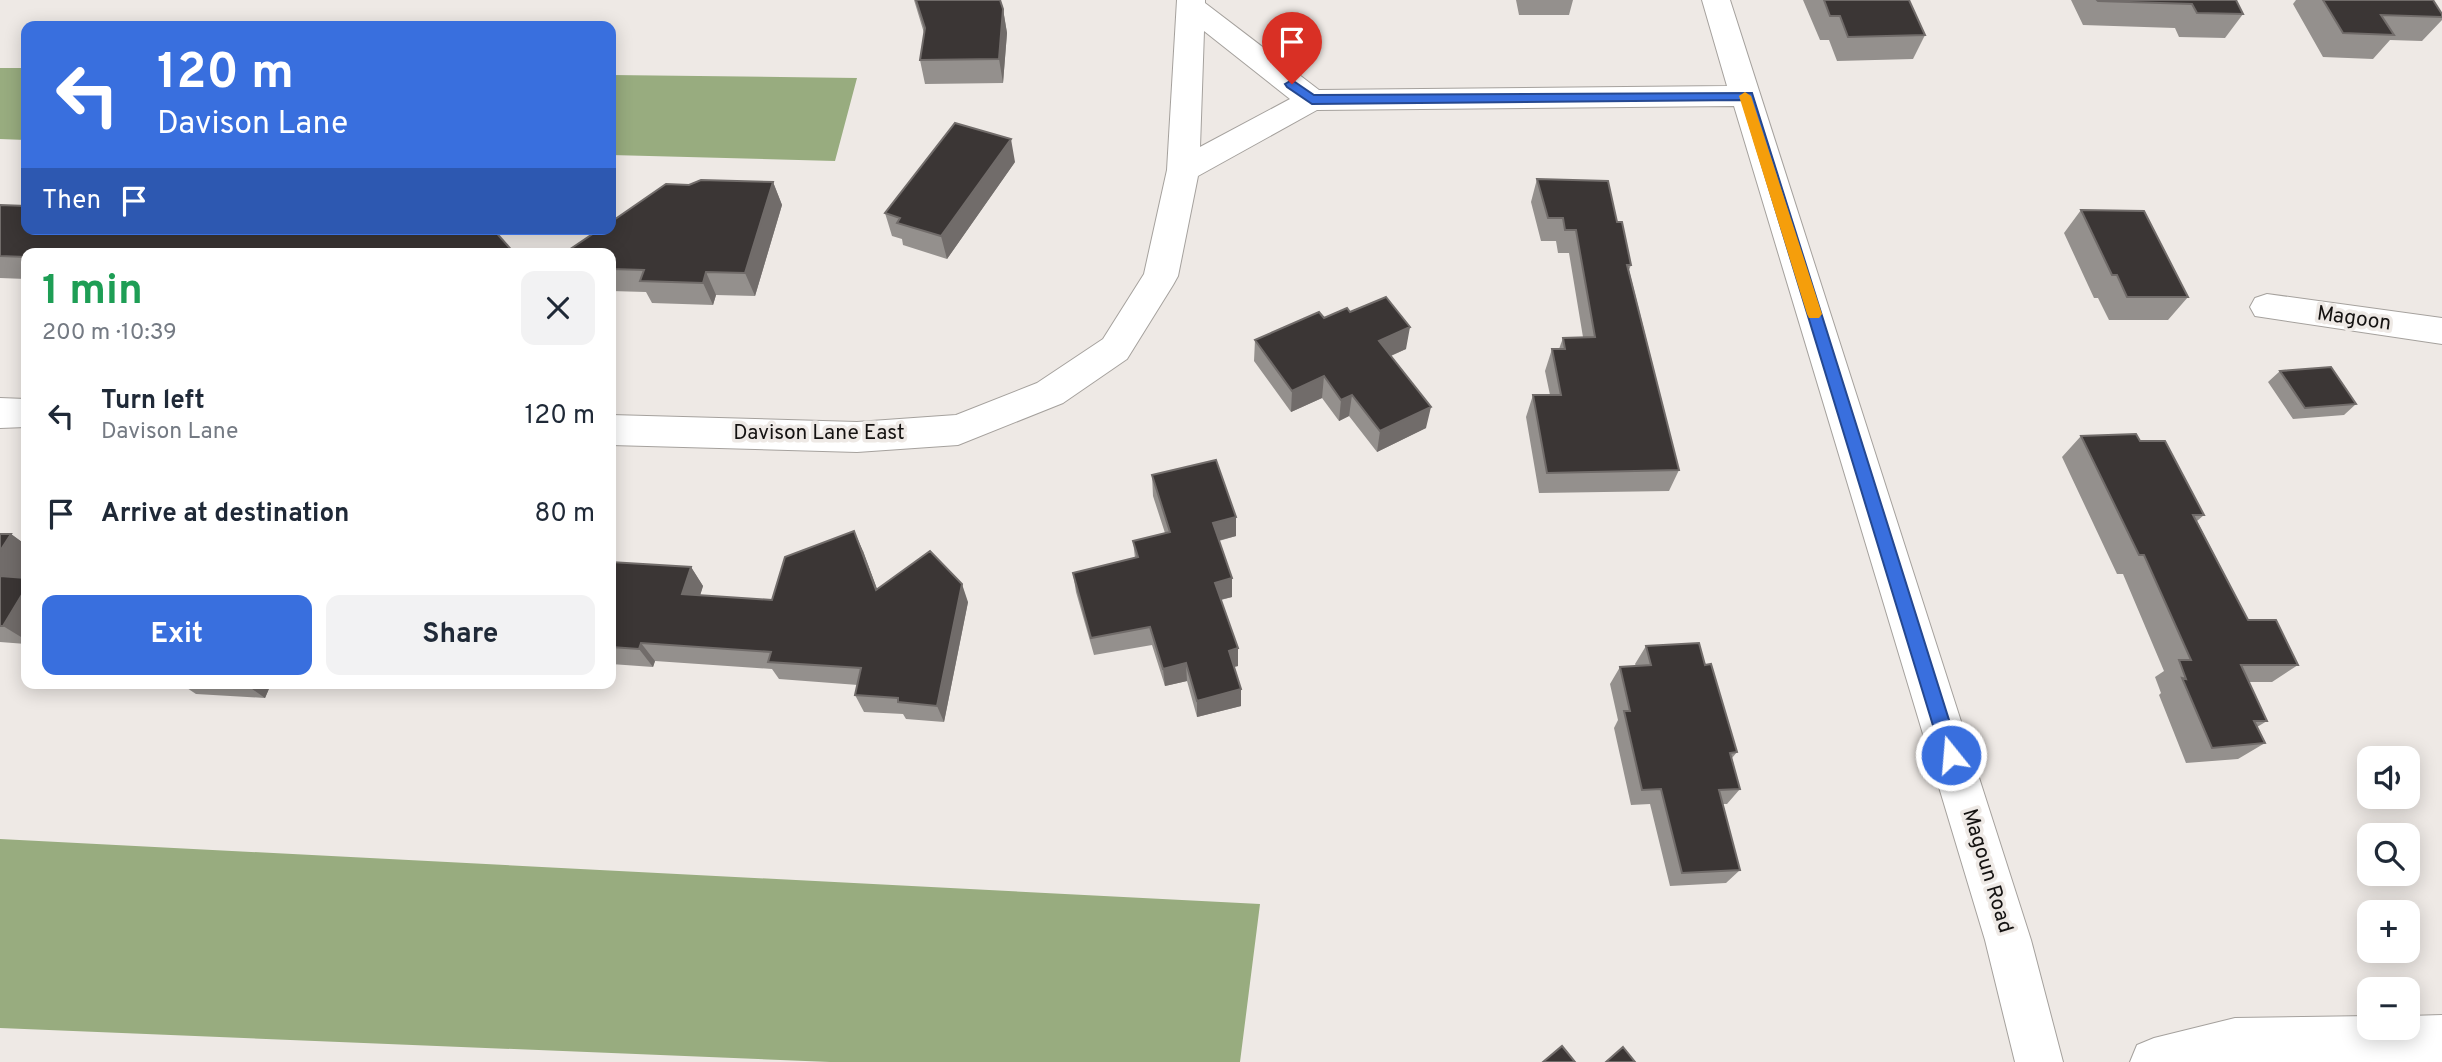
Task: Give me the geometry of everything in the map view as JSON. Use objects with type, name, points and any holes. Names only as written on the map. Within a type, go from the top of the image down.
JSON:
[{"type":"street","name":"Magoun Road","points":[[1716,0],[2008,940],[2039,1062]]},
{"type":"street","points":[[1191,3],[1312,100]]},
{"type":"street","name":"Davison Lane East","points":[[616,430],[857,437],[958,430],[1050,393],[1115,349],[1161,276],[1183,170],[1191,3]]},
{"type":"street","points":[[1183,170],[1312,100],[1747,96]]},
{"type":"street","name":"Magoon","points":[[2267,307],[2442,331]]},
{"type":"street","points":[[0,413],[21,414]]},
{"type":"street","points":[[2154,1062],[2235,1042],[2442,1039]]},
{"type":"shaded area","points":[[0,68],[21,68],[21,140],[0,139]]},
{"type":"shaded area","points":[[616,75],[857,78],[835,161],[616,155]]},
{"type":"shaded area","points":[[0,839],[1260,904],[1240,1062],[830,1062],[0,1028]]},
{"type":"building","points":[[916,0],[1000,0],[1003,9],[999,59],[920,60],[925,28]]},
{"type":"building","points":[[1824,0],[1909,0],[1925,35],[1848,37],[1840,16],[1830,16]]},
{"type":"building","points":[[2097,0],[2236,0],[2243,14],[2197,13],[2192,4]]},
{"type":"building","points":[[2323,0],[2433,0],[2442,17],[2381,15],[2394,35],[2343,33]]},
{"type":"building","points":[[955,123],[1011,139],[941,236],[897,223],[900,218],[885,213]]},
{"type":"building","points":[[1537,179],[1608,181],[1617,222],[1622,222],[1631,265],[1627,265],[1679,470],[1547,473],[1533,395],[1561,395],[1552,349],[1565,349],[1563,338],[1595,337],[1576,230],[1565,230],[1563,218],[1548,218]]},
{"type":"building","points":[[701,180],[773,182],[745,273],[706,272],[703,283],[640,281],[644,270],[616,269],[616,248],[572,248],[591,235],[616,235],[616,219],[666,184],[689,185]]},
{"type":"building","points":[[0,205],[21,206],[21,235],[498,235],[510,248],[21,248],[21,257],[0,256]]},
{"type":"building","points":[[2081,210],[2144,211],[2188,297],[2127,297],[2117,275],[2112,275]]},
{"type":"building","points":[[1386,297],[1410,327],[1379,341],[1431,407],[1380,431],[1352,395],[1341,400],[1324,376],[1292,391],[1255,340],[1319,312],[1324,318],[1347,308],[1350,312]]},
{"type":"building","points":[[2331,367],[2356,404],[2305,408],[2280,371]]},
{"type":"building","points":[[2136,434],[2140,441],[2165,441],[2204,515],[2193,515],[2248,620],[2276,620],[2298,665],[2241,665],[2267,721],[2254,721],[2265,743],[2212,748],[2182,678],[2186,679],[2179,660],[2191,660],[2144,555],[2139,555],[2081,436]]},
{"type":"building","points":[[1216,460],[1236,517],[1213,523],[1232,578],[1215,583],[1238,648],[1229,651],[1241,689],[1197,701],[1186,663],[1163,669],[1150,627],[1091,638],[1073,573],[1138,557],[1133,541],[1170,532],[1152,475]]},
{"type":"building","points":[[854,531],[876,590],[930,551],[962,584],[937,706],[898,702],[898,698],[855,695],[861,668],[768,662],[771,652],[641,643],[639,649],[616,647],[616,562],[691,567],[682,594],[772,600],[785,557]]},
{"type":"building","points":[[0,534],[11,534],[0,551]]},
{"type":"building","points":[[0,576],[21,578],[21,596],[3,626],[0,626]]},
{"type":"building","points":[[1699,643],[1705,665],[1711,664],[1737,752],[1730,753],[1740,789],[1719,790],[1740,870],[1682,873],[1661,789],[1642,790],[1624,711],[1630,711],[1620,667],[1651,665],[1646,646]]},
{"type":"building","points":[[1562,1046],[1575,1062],[1543,1062]]},
{"type":"building","points":[[1623,1047],[1635,1062],[1606,1062]]},
{"type":"slow traffic","points":[[1745,96],[1814,314]]},
{"type":"route","points":[[1292,84],[1312,100],[1747,96],[1951,755]]}]
